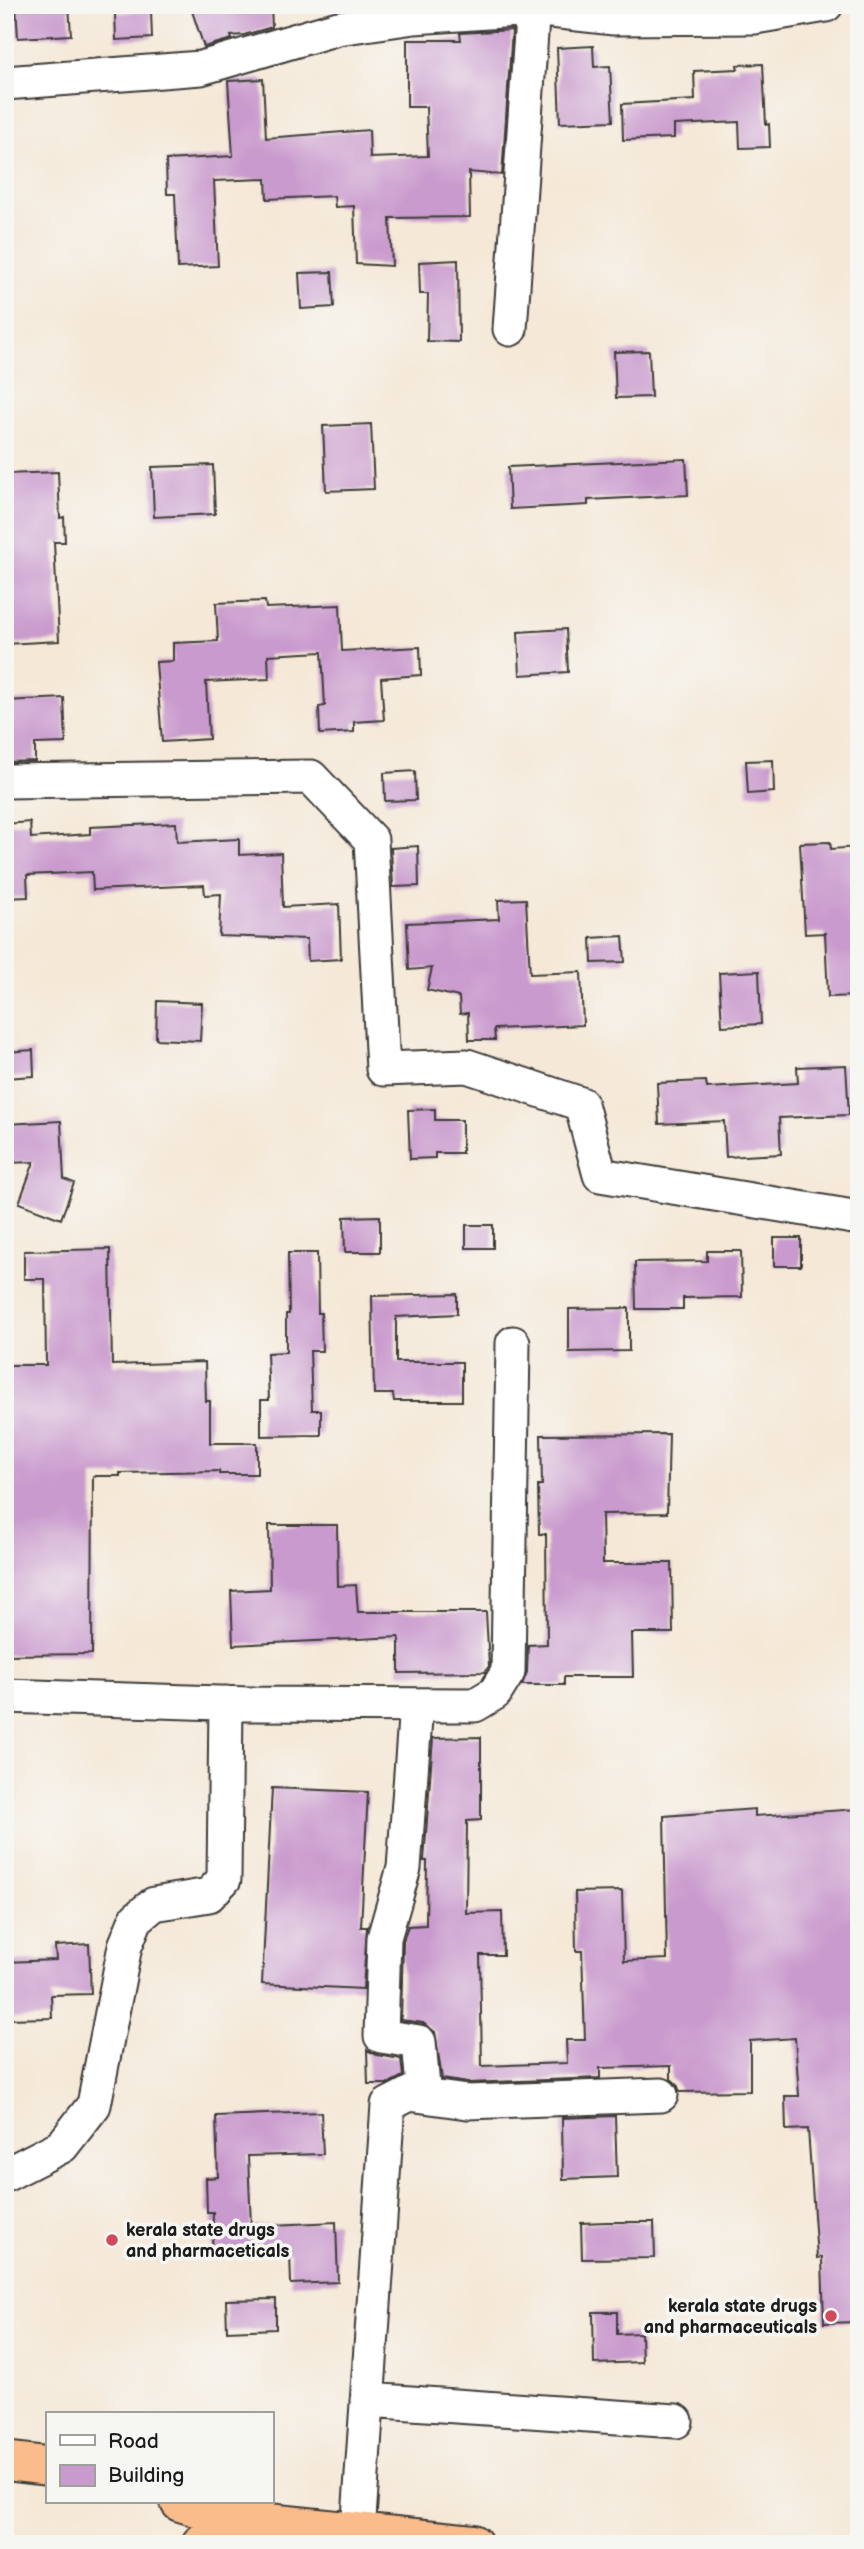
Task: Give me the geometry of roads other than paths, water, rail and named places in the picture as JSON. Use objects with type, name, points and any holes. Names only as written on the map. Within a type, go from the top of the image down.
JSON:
[{"type":"highway","points":[[5,2461],[46,2466]]},
{"type":"highway","points":[[187,2504],[240,2520],[473,2544]]},
{"type":"highway","points":[[201,2544],[240,2520]]},
{"type":"street","points":[[5,83],[201,68],[338,28],[414,17],[533,7],[614,18],[755,17],[826,5]]},
{"type":"street","points":[[510,329],[533,7]]},
{"type":"street","points":[[5,782],[311,777],[371,840],[383,1069],[467,1066],[581,1104],[600,1175],[859,1218]]},
{"type":"street","points":[[5,1696],[226,1703],[475,1705],[495,1693],[508,1672],[513,1343]]},
{"type":"street","points":[[5,2175],[62,2146],[94,2105],[124,1946],[136,1919],[154,1904],[209,1895],[224,1879],[226,1703]]},
{"type":"street","points":[[358,2532],[387,2105],[423,2087],[419,2042],[381,2036],[384,1938],[404,1868],[416,1705]]},
{"type":"street","points":[[409,2094],[467,2102],[661,2095]]},
{"type":"street","points":[[367,2400],[677,2421]]},
{"type":"place","name":"kerala state drugs and pharmaceticals","points":[[112,2240]]},
{"type":"place","name":"kerala state drugs and pharmaceuticals","points":[[831,2316]]}]
